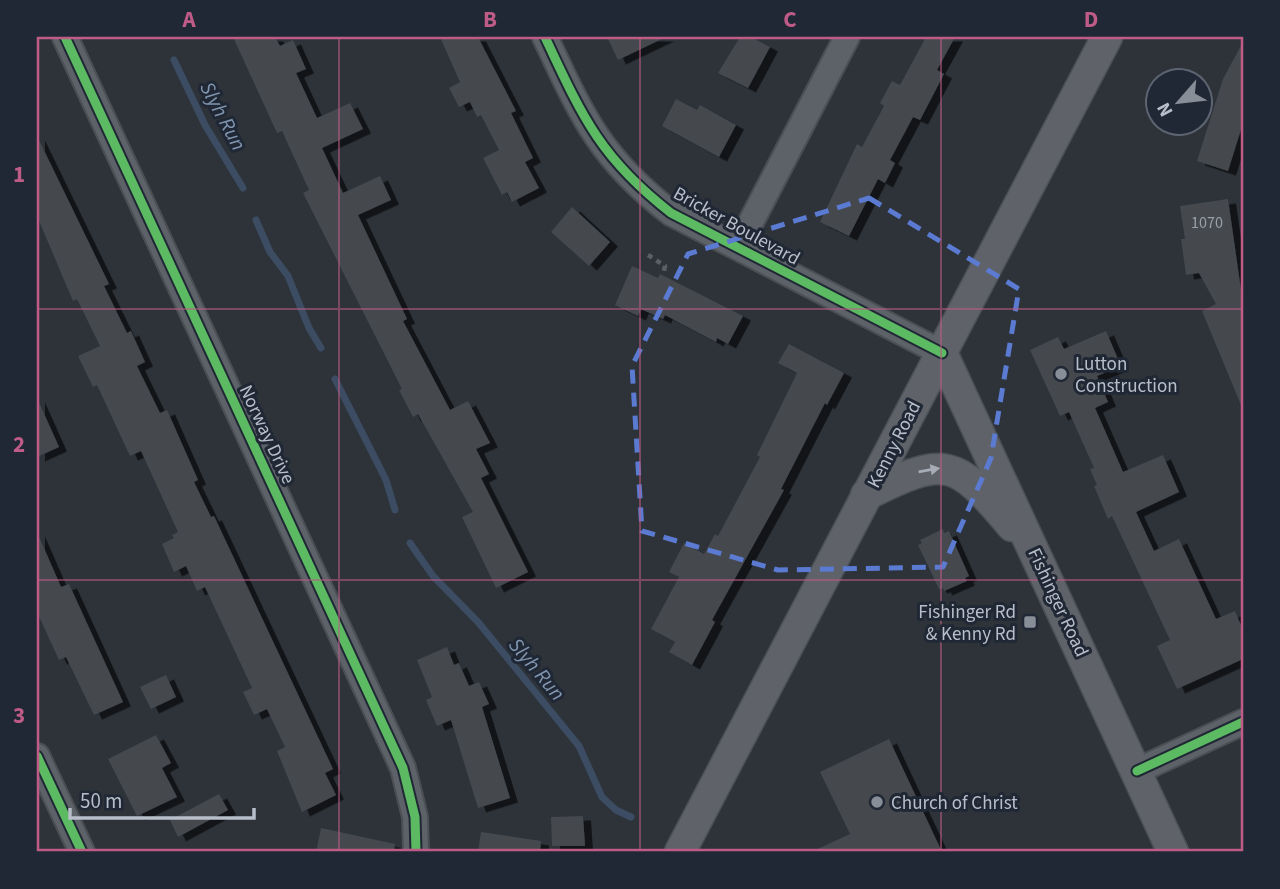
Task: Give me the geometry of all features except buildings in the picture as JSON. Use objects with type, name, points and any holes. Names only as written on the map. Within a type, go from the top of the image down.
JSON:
[{"type":"main road","name":"Kenny Road","points":[[680,852],[1107,37]]},
{"type":"main road","name":"Fishinger Road","points":[[942,353],[1172,852]]},
{"type":"main road","points":[[866,495],[922,470],[936,467],[960,472],[977,484],[1038,557]]},
{"type":"street","name":"Norway Drive","points":[[65,37],[403,768],[415,817],[416,852]]},
{"type":"street","name":"Bricker Boulevard","points":[[545,37],[595,137],[616,164],[671,213],[942,353]]},
{"type":"street","points":[[738,247],[847,37]]},
{"type":"street","points":[[1137,772],[1243,722]]},
{"type":"street","points":[[37,756],[82,852]]},
{"type":"path","points":[[648,254],[665,266],[663,275]]},
{"type":"highlighted area","points":[[869,198],[1019,289],[991,458],[943,567],[778,570],[642,531],[632,366],[688,254]]},
{"type":"waterway","name":"Slyh Run","points":[[174,60],[205,125],[243,188]]},
{"type":"waterway","points":[[256,220],[270,252],[288,276],[309,328],[321,348]]},
{"type":"waterway","name":"Slyh Run","points":[[335,379],[386,480],[395,510]]},
{"type":"waterway","name":"Slyh Run","points":[[410,543],[433,576],[478,622],[579,746],[602,797],[616,810],[631,817]]},
{"type":"cycle path","points":[[65,37],[403,768],[415,817],[416,852]]},
{"type":"cycle path","points":[[545,37],[595,134],[627,173],[671,213],[942,353]]},
{"type":"cycle path","points":[[1137,771],[1243,722]]},
{"type":"cycle path","points":[[37,756],[82,852]]},
{"type":"place","name":"Lutton Construction","points":[[1061,374]]},
{"type":"place","name":"Fishinger Rd & Kenny Rd","points":[[1030,622]]},
{"type":"place","name":"Church of Christ","points":[[877,802]]}]
